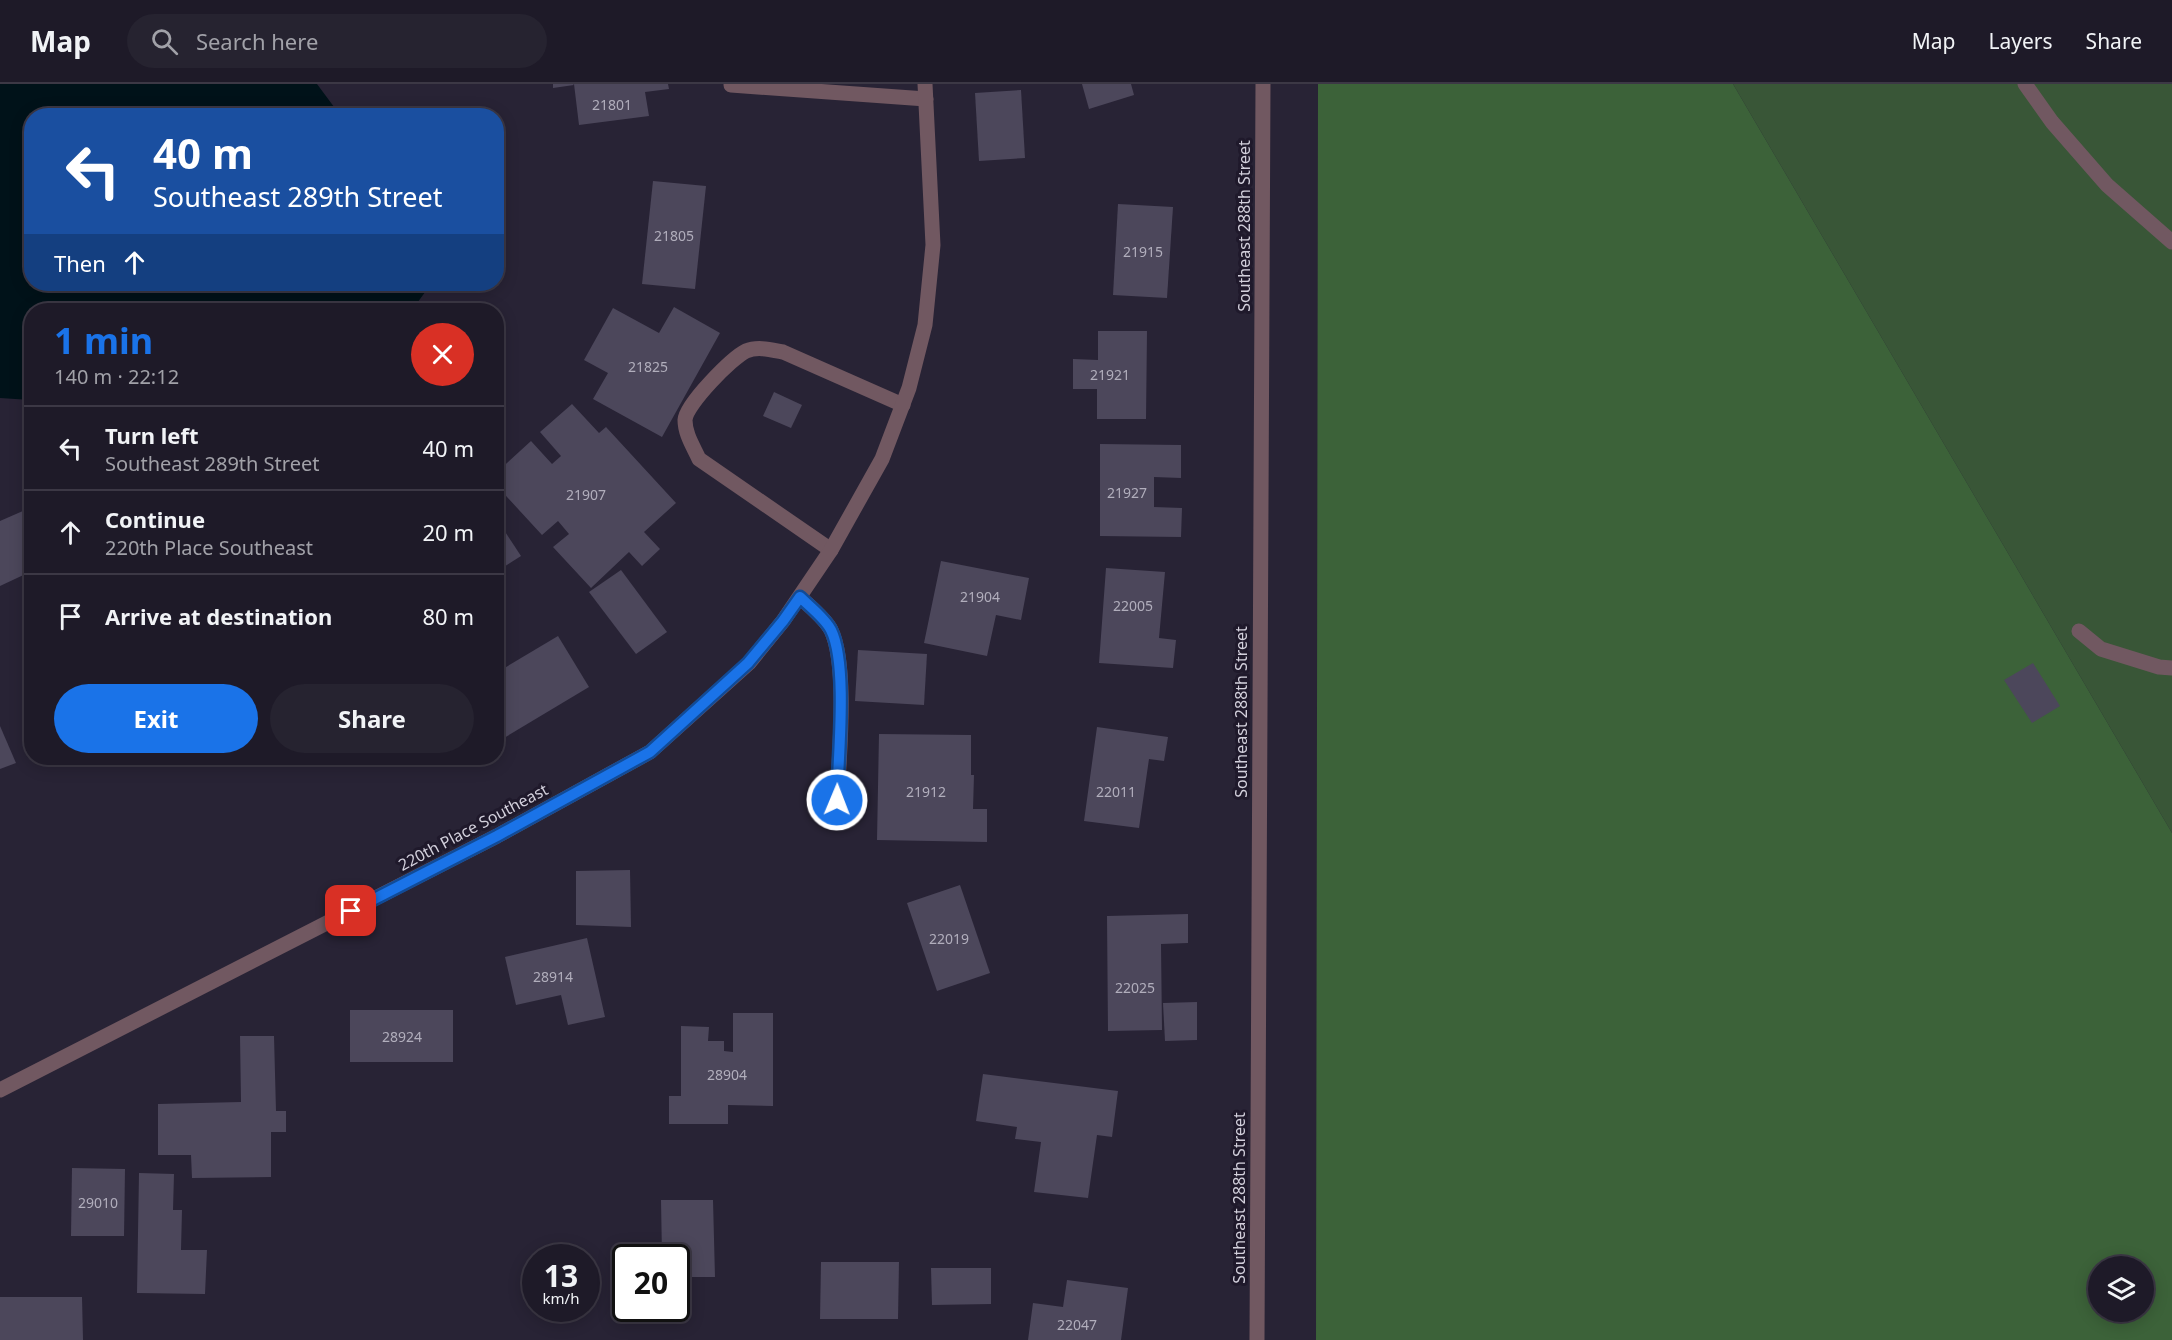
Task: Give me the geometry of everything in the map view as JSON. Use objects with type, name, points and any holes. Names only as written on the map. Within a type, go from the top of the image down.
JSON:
[{"type":"street","name":"Southeast 288th Street","points":[[1257,1340],[1263,84]]},
{"type":"street","points":[[2025,84],[2052,122],[2107,185],[2172,242]]},
{"type":"street","points":[[731,85],[926,91]]},
{"type":"street","name":"220th Place Southeast","points":[[0,1090],[497,836],[650,752],[748,663],[783,621],[831,550],[882,459],[909,388],[925,325],[933,245],[926,91]]},
{"type":"street","points":[[831,550],[699,459],[687,437],[685,418],[689,408],[729,364],[747,350],[762,348],[783,352],[903,405]]},
{"type":"street","points":[[800,597],[831,629],[839,656],[837,800]]},
{"type":"street","points":[[2079,631],[2101,649],[2159,667],[2172,668]]},
{"type":"green space","points":[[1318,84],[1733,84],[2172,833],[2172,1340],[1316,1340]]},
{"type":"green space","points":[[1733,84],[2172,84],[2172,833]]},
{"type":"shaded area","points":[[0,84],[317,84],[335,108],[24,108],[24,291],[426,291],[417,303],[24,303],[24,400],[0,398]]},
{"type":"building","points":[[553,84],[573,84],[574,85],[553,88]]},
{"type":"building","points":[[574,84],[668,84],[669,89],[645,92],[649,116],[579,125]]},
{"type":"building","points":[[1082,84],[1131,84],[1134,95],[1089,109]]},
{"type":"building","points":[[1021,90],[1025,158],[979,161],[975,93]]},
{"type":"building","points":[[653,181],[706,186],[695,289],[642,284]]},
{"type":"building","points":[[1118,204],[1173,207],[1167,298],[1113,295]]},
{"type":"building","points":[[674,307],[720,333],[662,437],[593,399],[608,373],[584,360],[613,308],[659,333]]},
{"type":"building","points":[[1098,331],[1147,331],[1146,419],[1097,419],[1097,389],[1073,389],[1073,359],[1098,360]]},
{"type":"building","points":[[774,392],[802,405],[791,428],[763,416]]},
{"type":"building","points":[[572,404],[599,433],[606,427],[676,503],[644,532],[660,549],[642,566],[629,552],[591,588],[553,547],[569,534],[558,521],[542,535],[504,494],[504,466],[531,441],[552,464],[561,456],[540,432]]},
{"type":"building","points":[[1100,444],[1181,445],[1181,478],[1154,477],[1154,507],[1182,508],[1181,537],[1100,536]]},
{"type":"building","points":[[24,510],[24,575],[0,586],[0,521]]},
{"type":"building","points":[[504,530],[521,556],[504,567]]},
{"type":"building","points":[[941,561],[1029,578],[1021,620],[996,615],[987,656],[924,643]]},
{"type":"building","points":[[1106,568],[1165,572],[1159,638],[1176,640],[1173,668],[1099,663]]},
{"type":"building","points":[[621,570],[667,632],[636,654],[589,592]]},
{"type":"building","points":[[558,636],[589,687],[504,738],[504,668]]},
{"type":"building","points":[[858,650],[927,654],[924,705],[855,701]]},
{"type":"building","points":[[2033,663],[2060,706],[2032,723],[2004,680]]},
{"type":"building","points":[[0,726],[16,763],[0,769]]},
{"type":"building","points":[[1097,727],[1168,737],[1164,761],[1149,759],[1139,828],[1084,821]]},
{"type":"building","points":[[879,734],[971,735],[971,775],[974,775],[973,809],[987,809],[987,842],[877,840]]},
{"type":"building","points":[[630,870],[631,927],[576,925],[576,871]]},
{"type":"building","points":[[960,885],[990,973],[937,991],[907,903]]},
{"type":"building","points":[[1188,914],[1188,943],[1161,944],[1162,1030],[1108,1031],[1107,916]]},
{"type":"building","points":[[587,938],[605,1017],[568,1025],[561,995],[516,1005],[505,957]]},
{"type":"building","points":[[1197,1002],[1197,1040],[1165,1041],[1163,1003]]},
{"type":"building","points":[[350,1010],[453,1010],[453,1062],[350,1062]]},
{"type":"building","points":[[733,1013],[773,1013],[773,1106],[728,1105],[728,1124],[669,1124],[669,1096],[681,1096],[681,1026],[709,1027],[708,1041],[724,1041],[724,1051],[733,1052]]},
{"type":"building","points":[[240,1036],[274,1036],[276,1111],[286,1111],[286,1132],[271,1132],[271,1177],[192,1178],[191,1155],[158,1155],[158,1104],[241,1102]]},
{"type":"building","points":[[983,1074],[1118,1091],[1112,1137],[1097,1135],[1088,1198],[1034,1192],[1041,1142],[1015,1139],[1017,1127],[976,1121]]},
{"type":"building","points":[[72,1168],[125,1169],[124,1236],[71,1236]]},
{"type":"building","points":[[139,1173],[174,1174],[173,1210],[182,1210],[181,1250],[207,1250],[205,1294],[137,1293]]},
{"type":"building","points":[[661,1200],[713,1200],[715,1277],[690,1277],[690,1244],[662,1244]]},
{"type":"building","points":[[821,1262],[899,1262],[898,1319],[820,1319]]},
{"type":"building","points":[[931,1268],[991,1268],[991,1304],[932,1305]]},
{"type":"building","points":[[1067,1280],[1128,1288],[1121,1340],[1028,1340],[1033,1303],[1063,1307]]},
{"type":"building","points":[[0,1297],[82,1297],[83,1340],[0,1340]]},
{"type":"route","points":[[351,911],[497,836],[650,752],[748,663],[800,597],[831,629],[839,656],[837,800]]}]
